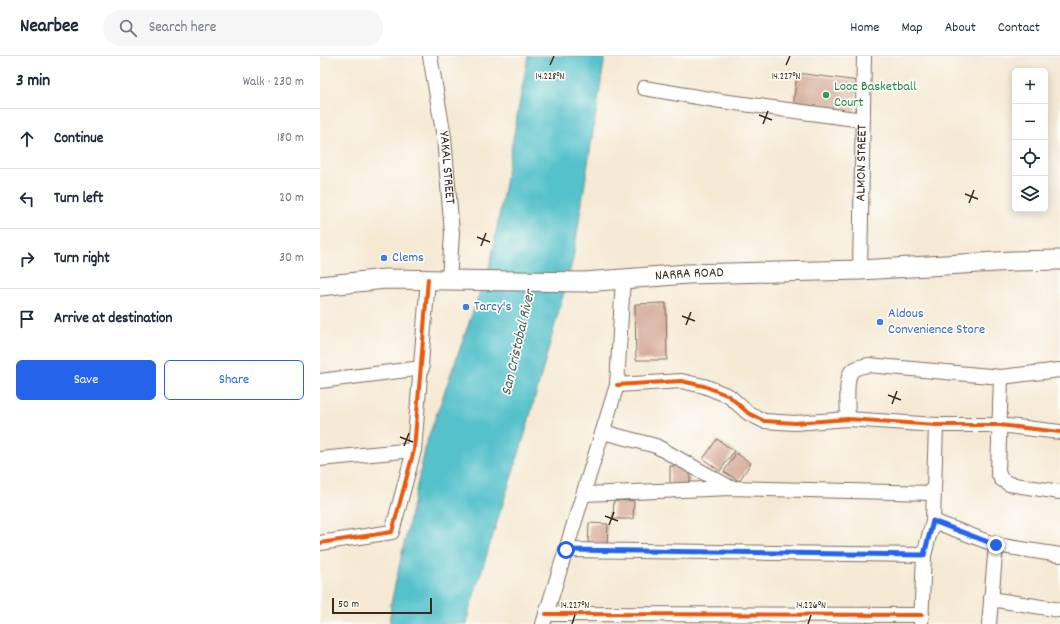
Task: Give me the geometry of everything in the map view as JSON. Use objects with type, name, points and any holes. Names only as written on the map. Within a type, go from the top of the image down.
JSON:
[{"type":"main road","name":"NARRA ROAD","points":[[320,286],[385,279],[428,279],[477,282],[584,282],[688,274],[860,270],[1013,261],[1060,260]]},
{"type":"street","name":"YAKAL STREET","points":[[430,56],[444,138],[452,233],[449,281]]},
{"type":"street","name":"ALMON STREET","points":[[860,270],[864,56]]},
{"type":"street","points":[[644,88],[729,102],[863,120]]},
{"type":"street","points":[[623,278],[617,385],[545,619],[922,619],[924,555],[933,521],[936,426]]},
{"type":"street","points":[[320,543],[392,532],[414,450],[422,368],[428,279]]},
{"type":"street","points":[[848,419],[848,384],[851,372],[856,368],[868,365],[1000,377],[1060,370]]},
{"type":"street","points":[[320,381],[422,368]]},
{"type":"street","points":[[1000,377],[998,472],[1001,479],[1009,484],[1060,492]]},
{"type":"street","points":[[617,385],[681,381],[704,386],[729,396],[748,413],[764,421],[795,423],[848,419],[936,426],[999,425],[1060,432]]},
{"type":"street","points":[[603,432],[656,446],[731,488]]},
{"type":"street","points":[[320,459],[414,450]]},
{"type":"street","points":[[584,494],[731,488],[933,493]]},
{"type":"street","points":[[933,521],[996,545],[1060,555]]},
{"type":"street","points":[[989,624],[996,545]]},
{"type":"street","points":[[566,550],[924,555]]},
{"type":"street","points":[[991,599],[1060,610]]},
{"type":"water","name":"San Cristobal River","points":[[528,56],[605,56],[573,259],[525,434],[470,607],[467,624],[390,624],[391,603],[427,441],[491,261]]},
{"type":"building","name":"Looc Basketball Court","points":[[797,73],[859,81],[854,117],[793,109]]},
{"type":"building","points":[[666,303],[667,360],[636,360],[635,304]]},
{"type":"building","points":[[717,439],[734,451],[720,471],[703,459]]},
{"type":"building","points":[[736,453],[751,463],[739,481],[724,472]]},
{"type":"building","points":[[670,466],[690,466],[690,486],[670,487]]},
{"type":"building","points":[[614,500],[634,501],[633,519],[613,519]]},
{"type":"building","points":[[589,523],[608,524],[607,545],[588,544]]},
{"type":"cycle path","points":[[320,543],[392,532],[414,450],[428,279]]},
{"type":"cycle path","points":[[617,385],[681,381],[704,386],[729,396],[748,413],[764,421],[795,423],[848,419],[936,425],[999,425],[1060,432]]},
{"type":"cycle path","points":[[546,614],[922,615]]},
{"type":"place","name":"Looc Basketball Court","points":[[826,95]]},
{"type":"place","name":"Clems","points":[[384,258]]},
{"type":"place","name":"Tarcy's","points":[[466,307]]},
{"type":"place","name":"Aldous Convenience Store","points":[[880,322]]},
{"type":"route","points":[[566,550],[924,555],[933,521],[996,545]]}]
